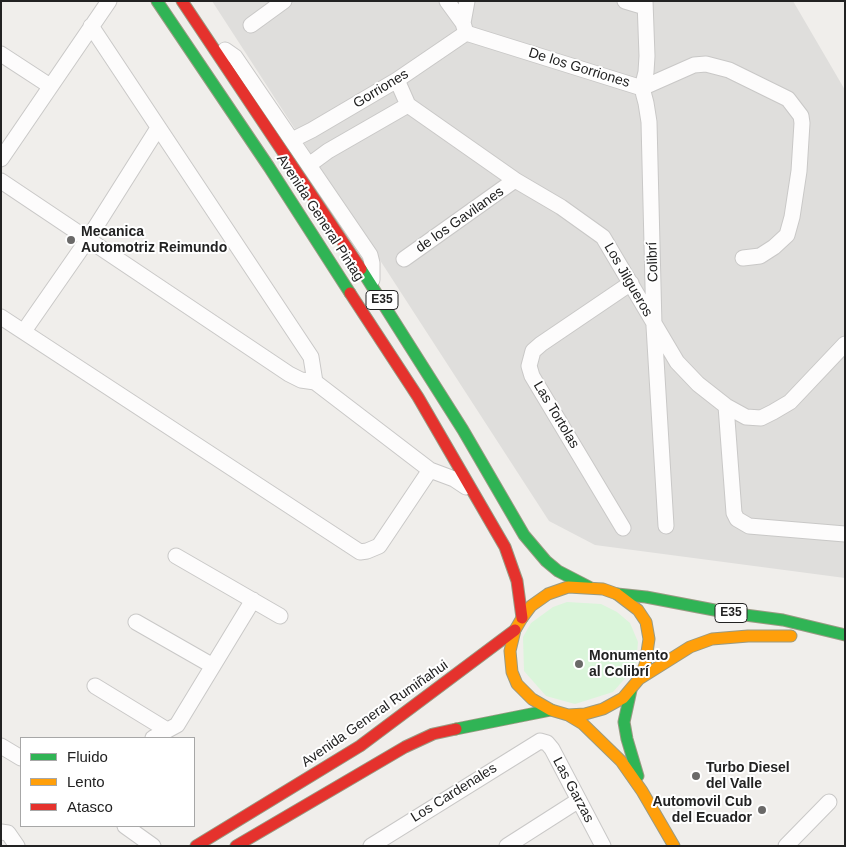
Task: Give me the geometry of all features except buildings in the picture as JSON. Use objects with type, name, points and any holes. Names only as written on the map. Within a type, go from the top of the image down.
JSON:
[{"type":"main road","name":"Avenida General Pintag","points":[[158,1],[413,389],[505,547],[517,581],[522,618]]},
{"type":"main road","name":"Avenida General Pintag","points":[[182,1],[372,286],[463,430],[524,535],[546,561],[558,571],[589,587]]},
{"type":"main road","name":"E35","points":[[617,594],[638,610],[646,622],[649,639],[646,665],[639,680],[631,690],[623,698],[603,709],[585,714],[568,715],[551,710],[532,699],[517,684],[512,672],[510,651],[515,630],[531,606],[548,594],[568,587],[604,589],[617,594],[646,597],[730,613],[783,620],[845,635]]},
{"type":"main road","name":"Avenida General Rumiñahui","points":[[196,846],[360,746],[515,630]]},
{"type":"main road","name":"E35","points":[[639,680],[690,647],[712,639],[748,636],[845,635]]},
{"type":"main road","points":[[631,690],[625,714],[625,730],[642,791]]},
{"type":"main road","points":[[236,846],[352,777],[426,737],[456,728],[551,710]]},
{"type":"main road","points":[[568,715],[583,724],[621,760],[642,791],[674,846]]},
{"type":"street","points":[[1,159],[108,1]]},
{"type":"street","points":[[251,25],[284,1]]},
{"type":"street","points":[[447,1],[465,28]]},
{"type":"street","points":[[465,28],[466,1]]},
{"type":"street","points":[[625,1],[645,4],[647,56],[642,88]]},
{"type":"street","points":[[91,26],[311,357],[315,382]]},
{"type":"street","name":"Gorriones","points":[[292,140],[397,80],[465,28]]},
{"type":"street","name":"De los Gorriones","points":[[465,28],[642,88],[694,65],[706,64],[728,70],[788,99],[801,116],[799,171],[792,217],[786,235],[774,247],[760,256],[743,258]]},
{"type":"street","points":[[208,41],[236,57],[370,255],[372,286]]},
{"type":"street","points":[[1,54],[50,86]]},
{"type":"street","points":[[309,165],[328,151],[408,104],[397,80]]},
{"type":"street","name":"Colibrí","points":[[642,88],[649,122],[654,326],[666,526]]},
{"type":"street","name":"Los Jilgueros","points":[[408,104],[516,180],[561,207],[603,238],[677,362],[698,384],[726,406],[746,417],[761,418],[790,402],[845,344]]},
{"type":"street","points":[[24,332],[88,238],[158,128]]},
{"type":"street","name":"de los Gavilanes","points":[[404,259],[516,180]]},
{"type":"street","points":[[1,181],[289,374],[301,380],[315,382],[430,470],[465,486],[475,497]]},
{"type":"street","name":"Las Tortolas","points":[[623,528],[532,376],[529,366],[533,352],[541,344],[631,283]]},
{"type":"street","points":[[1,317],[360,552],[379,546],[430,470]]},
{"type":"street","points":[[726,406],[734,509],[737,519],[749,526],[845,534]]},
{"type":"street","points":[[176,556],[280,616]]},
{"type":"street","points":[[155,737],[177,725],[253,600]]},
{"type":"street","points":[[136,622],[213,666]]},
{"type":"street","points":[[95,686],[167,730]]},
{"type":"street","name":"Las Garzas","points":[[538,741],[543,741],[550,746],[602,846]]},
{"type":"street","name":"Los Cardenales","points":[[371,846],[538,741]]},
{"type":"street","points":[[1,746],[20,757]]},
{"type":"street","points":[[507,846],[579,800]]},
{"type":"street","points":[[786,846],[829,802]]},
{"type":"street","points":[[126,827],[153,846]]},
{"type":"street","points":[[1,832],[8,834],[17,846]]},
{"type":"shaded area","points":[[212,1],[793,1],[845,90],[845,578],[595,545],[549,521]]},
{"type":"green space","points":[[567,602],[601,604],[617,612],[630,623],[638,642],[636,666],[613,692],[575,704],[546,696],[524,671],[523,637],[531,623],[553,607]]},
{"type":"traffic: fast","points":[[157,1],[269,167],[350,293]]},
{"type":"traffic: fast","points":[[361,269],[463,430],[524,535],[546,561],[558,571],[589,587]]},
{"type":"traffic: fast","points":[[617,594],[646,597],[730,613],[783,620],[845,635]]},
{"type":"traffic: fast","points":[[631,690],[624,722],[638,776]]},
{"type":"traffic: fast","points":[[456,729],[551,710]]},
{"type":"traffic: slow","points":[[568,587],[603,589],[617,594],[638,610],[646,622],[649,639],[645,665],[639,679],[623,698],[603,709],[585,714],[568,715],[551,710],[532,699],[517,684],[512,672],[510,651],[515,630],[522,618],[531,606],[548,594],[568,587]]},
{"type":"traffic: slow","points":[[639,679],[690,647],[712,639],[748,636],[791,636]]},
{"type":"traffic: slow","points":[[568,715],[583,724],[621,761],[642,791],[674,846]]},
{"type":"traffic: jam","points":[[182,1],[361,269]]},
{"type":"traffic: jam","points":[[350,293],[418,397],[505,547],[517,581],[522,618]]},
{"type":"traffic: jam","points":[[196,846],[360,746],[515,630]]},
{"type":"traffic: jam","points":[[236,846],[405,747],[433,734],[456,729]]},
{"type":"place","name":"Mecanica Automotriz Reimundo","points":[[71,240]]},
{"type":"place","name":"Monumento al Colibrí","points":[[579,664]]},
{"type":"place","name":"Turbo Diesel del Valle","points":[[696,776]]},
{"type":"place","name":"Automovil Cub del Ecuador","points":[[762,810]]}]
